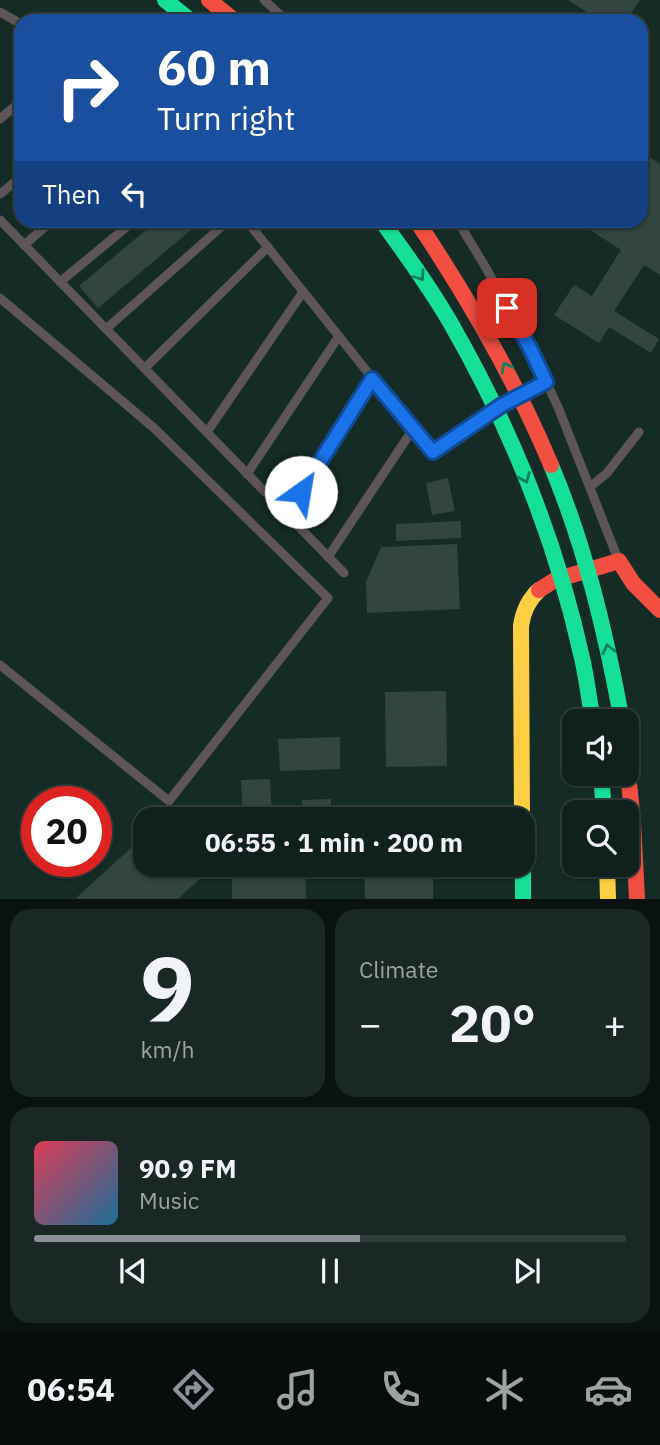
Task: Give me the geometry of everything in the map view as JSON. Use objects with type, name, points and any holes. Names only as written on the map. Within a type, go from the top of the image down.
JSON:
[{"type":"main road","points":[[165,0],[182,14]]},
{"type":"main road","points":[[209,0],[226,14]]},
{"type":"main road","points":[[387,228],[428,288],[463,346],[509,439],[552,548],[582,659],[591,709]]},
{"type":"main road","points":[[421,228],[452,273],[511,376],[558,482],[595,596],[619,709]]},
{"type":"main road","points":[[522,807],[521,626],[523,614],[535,593],[555,580],[618,561],[633,583],[660,610]]},
{"type":"main road","points":[[629,786],[637,899]]},
{"type":"main road","points":[[523,877],[523,899]]},
{"type":"main road","points":[[607,877],[608,899]]},
{"type":"lane","points":[[264,0],[279,14]]},
{"type":"lane","points":[[0,119],[14,108]]},
{"type":"lane","points":[[0,194],[14,183]]},
{"type":"lane","points":[[0,220],[344,573]]},
{"type":"lane","points":[[24,245],[44,228]]},
{"type":"lane","points":[[61,282],[125,228]]},
{"type":"lane","points":[[106,329],[220,228]]},
{"type":"lane","points":[[253,228],[433,452],[527,391]]},
{"type":"lane","points":[[462,228],[530,348],[546,382],[572,440],[618,561]]},
{"type":"lane","points":[[145,368],[268,247]]},
{"type":"lane","points":[[207,432],[303,292]]},
{"type":"lane","points":[[0,298],[154,428],[328,598],[169,801],[0,665]]},
{"type":"lane","points":[[247,474],[339,336]]},
{"type":"lane","points":[[287,515],[372,379]]},
{"type":"lane","points":[[536,386],[546,382]]},
{"type":"lane","points":[[328,557],[413,429]]},
{"type":"lane","points":[[590,487],[607,474],[639,432]]},
{"type":"building","points":[[568,0],[640,0],[631,14],[590,14]]},
{"type":"building","points":[[648,156],[660,164],[660,275],[644,265],[614,311],[659,339],[651,353],[609,327],[599,343],[554,315],[574,285],[592,296],[621,250],[587,228],[648,228]]},
{"type":"building","points":[[148,228],[193,228],[98,308],[79,286]]},
{"type":"building","points":[[448,478],[455,511],[432,515],[426,483]]},
{"type":"building","points":[[461,521],[461,538],[396,541],[396,524]]},
{"type":"building","points":[[457,544],[460,609],[367,613],[366,582],[381,547]]},
{"type":"building","points":[[446,691],[447,766],[386,767],[385,692]]},
{"type":"building","points":[[340,737],[340,769],[280,771],[278,739]]},
{"type":"building","points":[[270,779],[271,807],[242,807],[241,780]]},
{"type":"building","points":[[331,799],[331,807],[302,807],[302,800]]},
{"type":"building","points":[[133,846],[133,877],[202,877],[178,899],[75,899],[99,877],[112,877],[112,865]]},
{"type":"building","points":[[232,877],[305,877],[306,899],[232,899]]},
{"type":"building","points":[[364,877],[433,877],[433,899],[365,899]]},
{"type":"traffic: fast","points":[[165,0],[182,14]]},
{"type":"traffic: fast","points":[[387,228],[425,283],[472,361],[529,485],[559,570],[582,658],[591,709]]},
{"type":"traffic: fast","points":[[551,465],[574,526],[593,589],[620,709]]},
{"type":"traffic: fast","points":[[602,786],[603,800]]},
{"type":"traffic: fast","points":[[523,877],[523,899]]},
{"type":"traffic: slow","points":[[522,807],[521,626],[527,607],[539,590]]},
{"type":"traffic: slow","points":[[607,877],[608,899]]},
{"type":"traffic: jam","points":[[209,0],[226,14]]},
{"type":"traffic: jam","points":[[421,228],[490,339],[551,465]]},
{"type":"traffic: jam","points":[[539,590],[555,580],[619,561],[633,583],[660,610]]},
{"type":"traffic: jam","points":[[629,786],[637,899]]},
{"type":"route","points":[[301,492],[372,379],[433,452],[502,405],[546,382],[507,308]]}]
